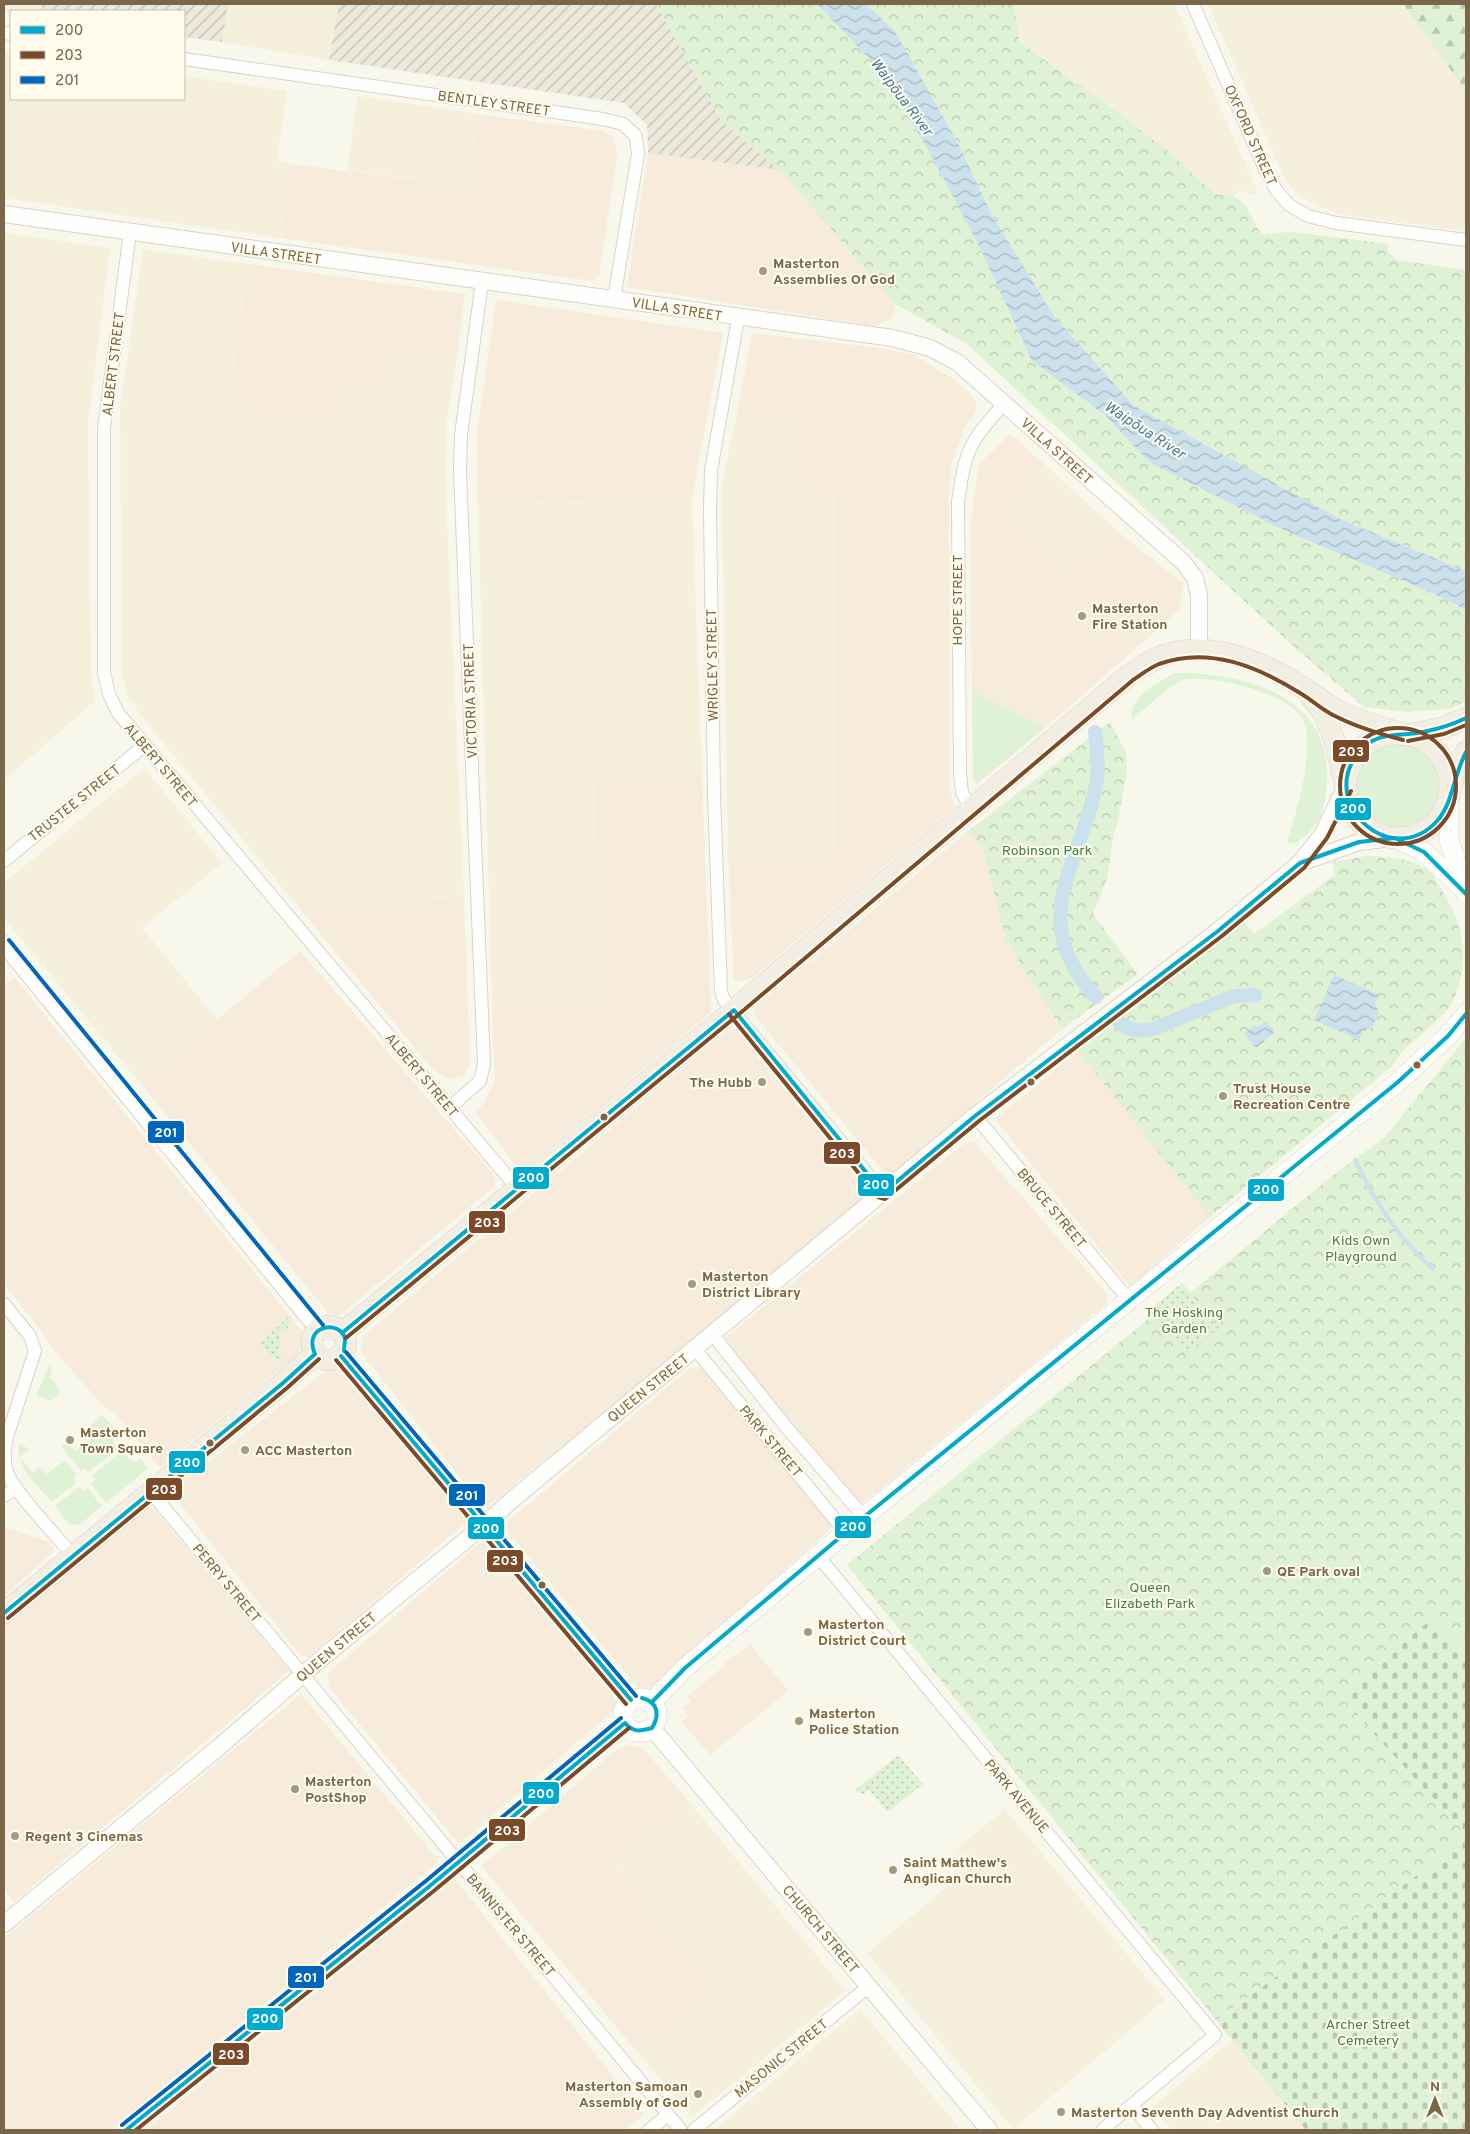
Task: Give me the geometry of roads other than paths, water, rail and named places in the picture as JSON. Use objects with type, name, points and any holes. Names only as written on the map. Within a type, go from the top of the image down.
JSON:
[{"type":"highway","points":[[342,1333],[734,1010],[1129,675],[1155,659],[1181,652],[1199,650],[1222,652],[1248,659],[1273,669],[1339,711],[1379,727],[1423,740],[1436,750],[1446,764],[1450,780],[1449,798]]},
{"type":"highway","points":[[1301,686],[1324,714],[1335,742],[1348,803],[1355,816],[1365,827],[1378,834],[1394,838],[1416,835],[1435,824],[1444,812],[1455,773],[1466,752]]},
{"type":"highway","points":[[1345,787],[1350,765],[1363,747],[1383,736],[1442,728],[1466,718]]},
{"type":"highway","points":[[331,1326],[342,1333],[346,1342],[341,1356],[328,1361],[318,1357],[311,1344],[313,1336],[318,1329],[331,1326]]},
{"type":"highway","points":[[4,1613],[150,1491],[276,1390],[316,1354]]},
{"type":"main road","points":[[1449,798],[1449,840],[1466,893]]},
{"type":"main road","points":[[1394,838],[1424,852],[1466,893]]},
{"type":"main road","points":[[652,1702],[685,1668],[864,1517],[1398,1082],[1448,1036],[1466,1014]]},
{"type":"main road","points":[[638,1697],[646,1698],[656,1707],[658,1715],[652,1728],[639,1732],[629,1728],[625,1723],[624,1710],[632,1700],[638,1697]]},
{"type":"main road","points":[[126,2130],[459,1862],[625,1723]]},
{"type":"street","name":"OXFORD STREET","points":[[1193,4],[1264,167],[1276,190],[1289,205],[1308,216],[1336,223],[1466,240]]},
{"type":"street","name":"BENTLEY STREET","points":[[185,59],[593,117],[624,124],[636,136],[638,154],[614,299]]},
{"type":"street","name":"VILLA STREET","points":[[4,214],[738,318],[893,338],[930,348],[957,362],[1182,562],[1194,578],[1199,596],[1199,650]]},
{"type":"street","name":"ALBERT STREET","points":[[130,232],[104,429],[104,673],[109,694],[118,713],[517,1188]]},
{"type":"street","name":"VICTORIA STREET","points":[[449,1108],[480,1081],[484,1064],[460,471],[461,435],[482,282]]},
{"type":"street","name":"WRIGLEY STREET","points":[[738,318],[711,470],[714,795],[720,991],[724,1000],[883,1193]]},
{"type":"street","name":"HOPE STREET","points":[[971,808],[962,792],[960,774],[958,502],[963,466],[970,445],[1004,404]]},
{"type":"street","name":"TRUSTEE STREET","points":[[4,862],[145,745]]},
{"type":"street","name":"QUEEN STREET","points":[[5,1920],[219,1747],[304,1674],[484,1526],[513,1499],[975,1116],[1218,931],[1300,863],[1322,835],[1345,787]]},
{"type":"street","name":"QUEEN STREET","points":[[1300,863],[1358,842],[1394,838]]},
{"type":"street","points":[[4,944],[318,1329]]},
{"type":"street","name":"BRUCE STREET","points":[[975,1116],[1129,1300]]},
{"type":"street","points":[[4,1304],[30,1336],[35,1351],[4,1450],[7,1470],[16,1488],[73,1555]]},
{"type":"street","name":"PARK STREET","points":[[712,1335],[781,1420],[864,1517]]},
{"type":"street","name":"PARK STREET","points":[[695,1349],[846,1532]]},
{"type":"street","points":[[341,1356],[632,1700]]},
{"type":"street","points":[[4,1496],[16,1488]]},
{"type":"street","name":"PERRY STREET","points":[[150,1491],[304,1674]]},
{"type":"street","name":"PARK AVENUE","points":[[818,1556],[1215,2035],[1132,2106]]},
{"type":"street","name":"BANNISTER STREET","points":[[304,1674],[681,2130]]},
{"type":"street","name":"CHURCH STREET","points":[[652,1728],[989,2130]]},
{"type":"street","name":"MASONIC STREET","points":[[694,2130],[868,1986]]},
{"type":"street","points":[[1102,2130],[1132,2106],[1152,2130]]},
{"type":"street","points":[[649,2130],[668,2115]]},
{"type":"water","name":"Waipōua River","points":[[817,4],[866,4],[895,31],[959,145],[992,215],[1054,316],[1133,405],[1340,519],[1466,571],[1466,610],[1441,597],[1277,527],[1149,462],[1105,415],[1032,361],[980,248],[930,153],[878,68]]},
{"type":"water","points":[[1334,975],[1379,995],[1375,1003],[1379,1013],[1372,1027],[1363,1031],[1359,1040],[1314,1020]]},
{"type":"water","points":[[1267,1021],[1274,1033],[1256,1048],[1244,1034],[1255,1025],[1257,1027]]},
{"type":"waterway","points":[[1095,732],[1098,761],[1097,778],[1090,809],[1064,889],[1060,915],[1063,941],[1074,968],[1096,997]]},
{"type":"waterway","points":[[1119,1022],[1135,1030],[1153,1029],[1234,996],[1255,995]]},
{"type":"waterway","points":[[1355,1160],[1388,1219],[1409,1245],[1433,1269]]},
{"type":"place","name":"Masterton Assemblies Of God","points":[[763,271]]},
{"type":"place","name":"Masterton Fire Station","points":[[1082,616]]},
{"type":"place","name":"The Hubb","points":[[762,1082]]},
{"type":"place","name":"Trust House Recreation Centre","points":[[1223,1096]]},
{"type":"place","name":"Masterton District Library","points":[[692,1284]]},
{"type":"place","name":"Masterton Town Square","points":[[70,1440]]},
{"type":"place","name":"ACC Masterton","points":[[245,1450]]},
{"type":"place","name":"QE Park oval","points":[[1267,1571]]},
{"type":"place","name":"Masterton District Court","points":[[808,1632]]},
{"type":"place","name":"Masterton Police Station","points":[[799,1721]]},
{"type":"place","name":"Masterton PostShop","points":[[295,1789]]},
{"type":"place","name":"Regent 3 Cinemas","points":[[15,1836]]},
{"type":"place","name":"Saint Matthew's Anglican Church","points":[[893,1870]]},
{"type":"place","name":"Masterton Samoan Assembly of God","points":[[698,2094]]},
{"type":"place","name":"Masterton Seventh Day Adventist Church","points":[[1061,2112]]},
{"type":"park label","name":"Robinson Park","points":[[1047,850]]},
{"type":"park label","name":"Kids Own Playground","points":[[1361,1248]]},
{"type":"park label","name":"The Hosking Garden","points":[[1184,1320]]},
{"type":"park label","name":"Queen Elizabeth Park","points":[[1150,1595]]},
{"type":"park label","name":"Archer Street Cemetery","points":[[1368,2032]]}]
